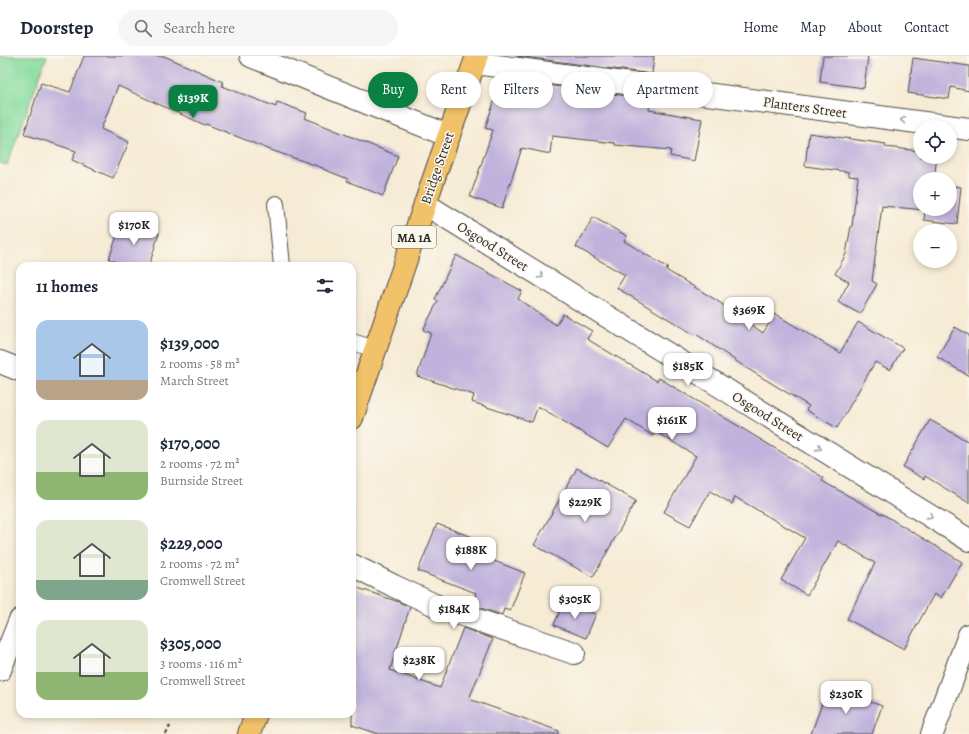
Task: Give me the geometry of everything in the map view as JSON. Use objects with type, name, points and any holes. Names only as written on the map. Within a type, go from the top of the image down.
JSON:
[{"type":"highway","name":"Bridge Street","points":[[356,406],[476,59]]},
{"type":"highway","points":[[249,734],[255,718]]},
{"type":"street","points":[[251,56],[449,136]]},
{"type":"street","name":"Planters Street","points":[[476,59],[969,129]]},
{"type":"street","name":"Osgood Street","points":[[425,204],[969,540]]},
{"type":"street","points":[[0,362],[16,368]]},
{"type":"street","points":[[356,567],[439,606],[574,653]]},
{"type":"street","points":[[0,670],[16,630]]},
{"type":"street","points":[[932,734],[969,635]]},
{"type":"lane","points":[[276,204],[282,262]]},
{"type":"lane","points":[[356,343],[375,349]]},
{"type":"path","points":[[166,734],[170,726]]},
{"type":"green space","points":[[0,56],[47,56],[7,165],[0,163]]},
{"type":"building","points":[[84,56],[164,56],[223,82],[222,86],[276,107],[277,102],[307,113],[305,118],[398,156],[383,196],[347,181],[348,179],[323,168],[268,149],[206,124],[205,125],[118,86],[101,129],[129,142],[113,178],[72,160],[76,151],[24,134],[41,83],[70,92]]},
{"type":"building","points":[[517,56],[654,56],[652,72],[637,72]]},
{"type":"building","points":[[823,56],[868,56],[864,88],[820,82]]},
{"type":"building","points":[[913,58],[969,66],[969,91],[951,87],[949,99],[908,93]]},
{"type":"building","points":[[553,86],[561,87],[561,108],[615,108],[615,94],[623,95],[623,108],[649,108],[649,110],[702,119],[694,161],[670,156],[671,150],[615,145],[615,143],[552,136],[550,154],[522,148],[502,208],[470,197],[493,130],[485,128],[492,108],[553,108]]},
{"type":"building","points":[[809,133],[886,144],[885,147],[913,150],[913,164],[936,164],[935,172],[913,172],[913,209],[882,206],[872,281],[877,284],[860,314],[838,302],[849,282],[835,274],[846,254],[852,226],[858,177],[849,176],[849,172],[805,166]]},
{"type":"building","points":[[957,187],[961,187],[957,224],[924,220],[924,216],[957,216]]},
{"type":"building","points":[[593,217],[627,236],[624,241],[668,268],[666,270],[716,300],[763,333],[775,314],[840,353],[858,322],[903,348],[890,370],[875,362],[837,428],[806,410],[809,406],[748,369],[696,334],[695,335],[617,288],[625,275],[576,247]]},
{"type":"building","points":[[122,221],[159,233],[150,262],[118,262],[109,259]]},
{"type":"building","points":[[456,255],[522,291],[518,299],[556,325],[563,314],[592,331],[587,339],[657,381],[659,378],[824,478],[822,481],[881,513],[962,562],[941,598],[934,594],[904,649],[847,619],[875,563],[838,541],[807,595],[781,580],[805,538],[735,497],[732,504],[710,491],[690,526],[664,512],[696,456],[656,432],[653,436],[626,419],[608,448],[538,406],[532,422],[472,402],[474,395],[417,376],[431,333],[423,330],[438,301],[435,299]]},
{"type":"building","points":[[955,327],[969,335],[969,376],[937,357]]},
{"type":"building","points":[[930,420],[969,442],[969,503],[925,476],[924,479],[903,467]]},
{"type":"building","points":[[577,468],[636,501],[593,577],[534,545]]},
{"type":"building","points":[[437,524],[472,537],[466,550],[525,573],[510,611],[504,609],[502,615],[472,605],[476,593],[418,571]]},
{"type":"building","points":[[356,587],[410,607],[390,670],[440,688],[463,628],[493,639],[469,699],[559,731],[558,734],[379,734],[352,725],[352,718],[356,718]]},
{"type":"building","points":[[564,601],[596,614],[586,638],[554,625]]},
{"type":"building","points":[[828,687],[882,706],[872,734],[811,734]]}]
